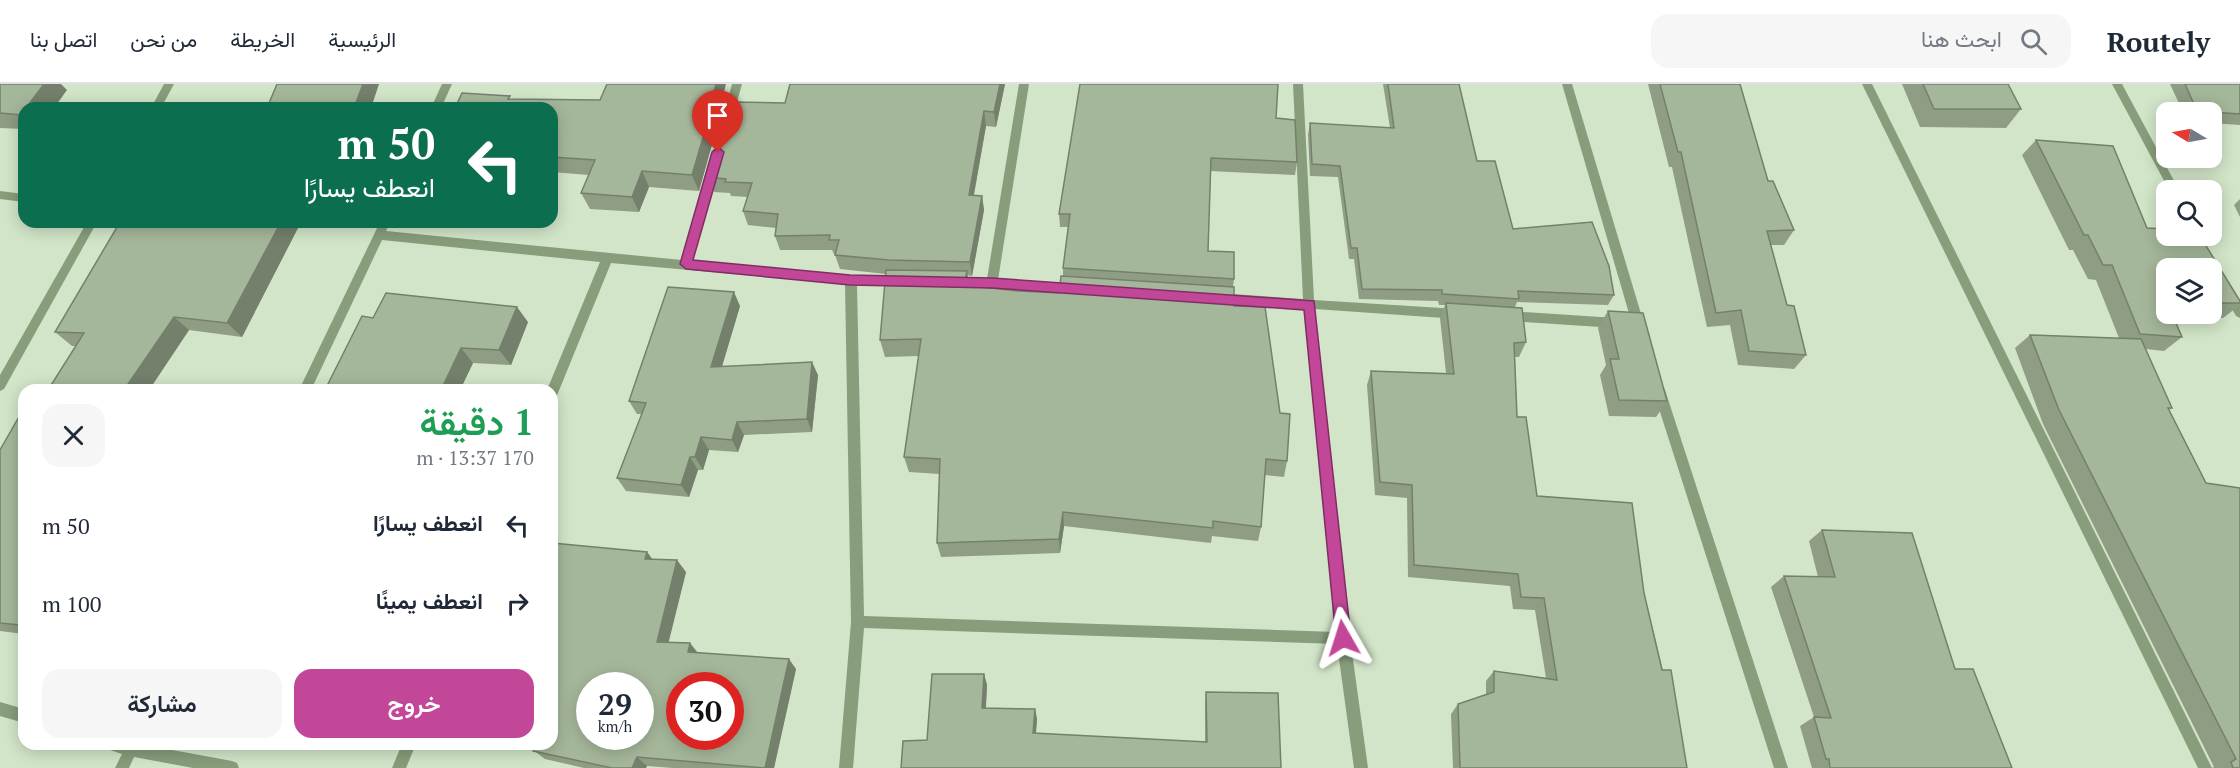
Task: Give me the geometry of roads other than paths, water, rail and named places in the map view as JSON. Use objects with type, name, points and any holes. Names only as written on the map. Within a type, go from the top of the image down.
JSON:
[{"type":"street","points":[[159,102],[169,84]]},
{"type":"street","points":[[439,102],[447,84]]},
{"type":"street","points":[[724,129],[737,84]]},
{"type":"street","points":[[992,283],[1024,84]]},
{"type":"street","points":[[1298,84],[1310,305],[1343,638],[1361,768]]},
{"type":"street","points":[[1497,316],[1640,330],[1567,84]]},
{"type":"street","points":[[1867,84],[2205,768]]},
{"type":"street","points":[[2117,84],[2169,180]]},
{"type":"street","points":[[686,264],[718,152]]},
{"type":"street","points":[[0,195],[18,197]]},
{"type":"street","points":[[0,386],[89,228]]},
{"type":"street","points":[[307,384],[382,228]]},
{"type":"street","points":[[379,235],[850,280],[909,281]]},
{"type":"street","points":[[556,384],[607,258]]},
{"type":"street","points":[[846,768],[858,622],[850,280]]},
{"type":"street","points":[[945,282],[1086,289]]},
{"type":"street","points":[[2224,284],[2240,313]]},
{"type":"street","points":[[1204,297],[1474,314]]},
{"type":"street","points":[[1656,381],[1780,768]]},
{"type":"street","points":[[858,622],[1343,638]]},
{"type":"street","points":[[0,709],[18,714]]},
{"type":"street","points":[[122,768],[131,750]]},
{"type":"street","points":[[146,750],[232,768]]},
{"type":"street","points":[[399,768],[406,750]]}]
